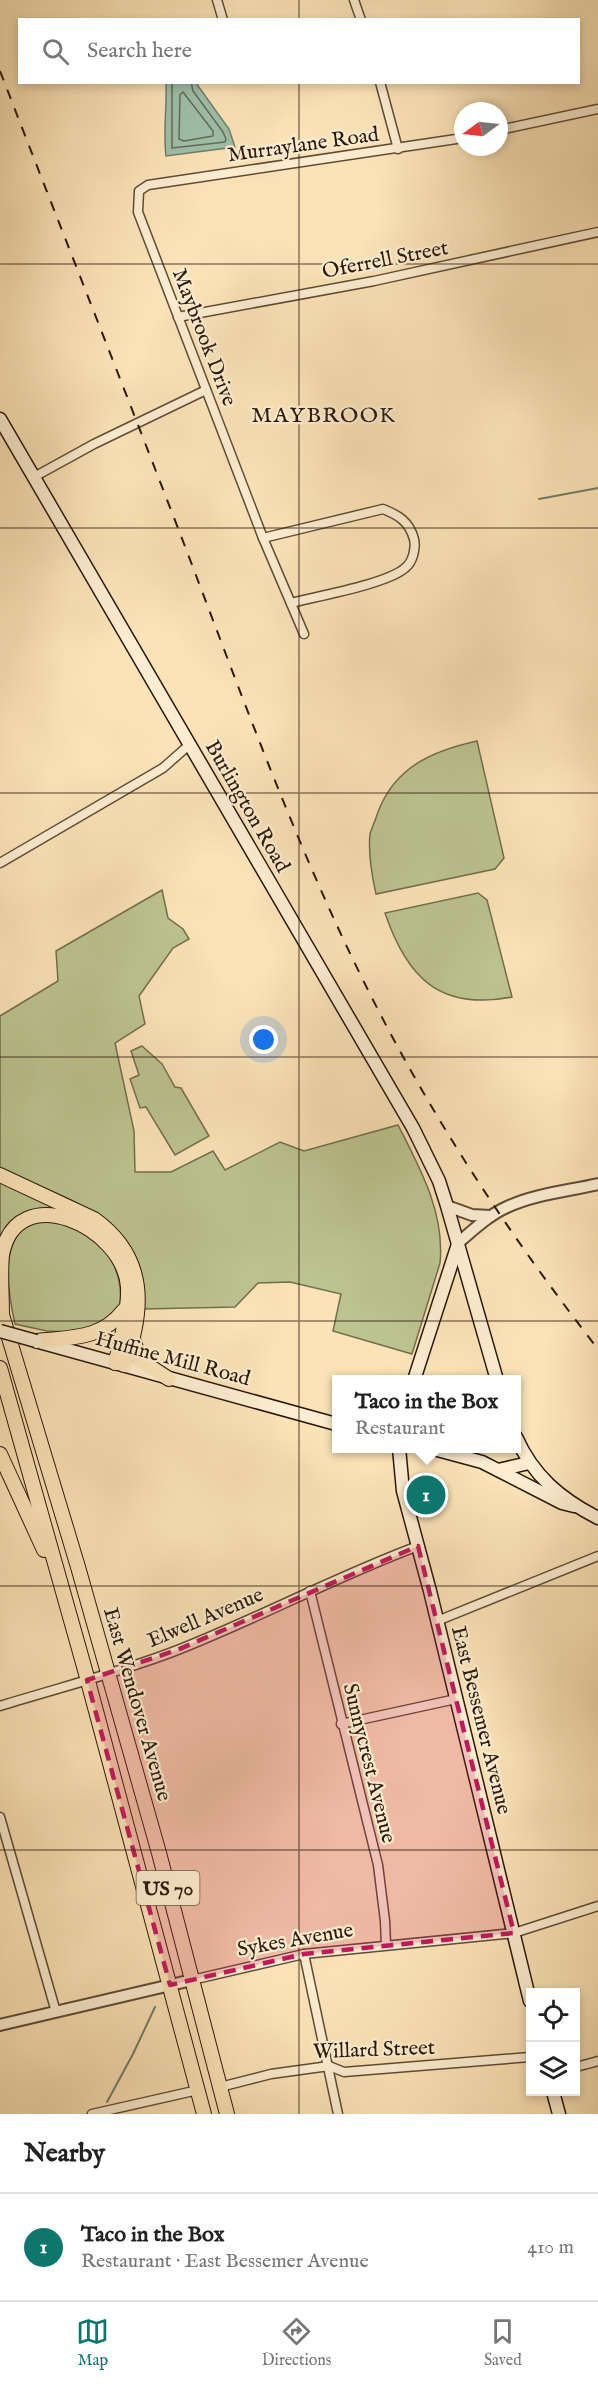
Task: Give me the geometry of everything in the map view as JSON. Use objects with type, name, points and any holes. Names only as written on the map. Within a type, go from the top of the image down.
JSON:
[{"type":"highway","points":[[0,1175],[87,1215],[108,1229],[127,1253],[137,1282],[138,1305],[133,1337],[119,1364]]},
{"type":"highway","name":"East Wendover Avenue","points":[[119,1364],[128,1286],[126,1275],[113,1250],[101,1237],[76,1220],[49,1215],[26,1219],[14,1230],[2,1255],[1,1311],[78,1567],[159,1853],[227,2114]]},
{"type":"highway","points":[[36,1341],[86,1336],[116,1321],[126,1308]]},
{"type":"highway","points":[[133,1337],[141,1360],[169,1379]]},
{"type":"highway","name":"East Wendover Avenue","points":[[0,1368],[67,1606],[204,2114]]},
{"type":"highway","points":[[0,1454],[28,1512],[67,1606]]},
{"type":"main road","name":"Burlington Road","points":[[0,419],[413,1128],[439,1181],[496,1375]]},
{"type":"main road","points":[[416,1375],[458,1243]]},
{"type":"main road","name":"Huffine Mill Road","points":[[0,1331],[332,1423]]},
{"type":"main road","points":[[521,1446],[532,1467],[574,1506]]},
{"type":"main road","name":"East Bessemer Avenue","points":[[399,1453],[403,1491],[528,1988]]},
{"type":"main road","points":[[446,1453],[482,1462],[562,1503],[574,1506],[598,1518]]},
{"type":"main road","points":[[497,1470],[532,1467]]},
{"type":"main road","points":[[513,1477],[532,1467]]},
{"type":"main road","points":[[554,2096],[558,2114]]},
{"type":"street","points":[[217,0],[222,18]]},
{"type":"street","points":[[354,0],[361,18]]},
{"type":"street","points":[[381,84],[398,149]]},
{"type":"street","points":[[508,128],[598,109]]},
{"type":"street","name":"Murraylane Road","points":[[148,185],[454,140]]},
{"type":"street","name":"Maybrook Drive","points":[[148,185],[139,191],[138,212],[263,538],[304,634]]},
{"type":"street","name":"Oferrell Street","points":[[178,317],[374,281],[598,232]]},
{"type":"street","points":[[34,477],[94,444],[206,390]]},
{"type":"street","points":[[263,538],[382,509],[398,515],[409,525],[415,541],[413,558],[407,567],[392,578],[291,603]]},
{"type":"street","points":[[0,863],[163,768],[189,745]]},
{"type":"street","points":[[458,1243],[507,1207],[532,1198],[598,1184]]},
{"type":"street","points":[[447,1206],[472,1215],[492,1216]]},
{"type":"street","name":"Elwell Avenue","points":[[0,1706],[108,1674],[177,1650],[418,1546]]},
{"type":"street","points":[[437,1621],[598,1556]]},
{"type":"street","name":"Sunnycrest Avenue","points":[[310,1591],[341,1724],[378,1865],[386,1945]]},
{"type":"street","points":[[341,1724],[456,1699]]},
{"type":"street","points":[[0,1817],[56,2012]]},
{"type":"street","name":"Sykes Avenue","points":[[0,2025],[304,1954],[514,1933],[598,1906]]},
{"type":"street","points":[[304,1954],[338,2114]]},
{"type":"street","name":"Willard Street","points":[[220,2087],[271,2074],[329,2066],[344,2072],[526,2057]]},
{"type":"street","points":[[580,2066],[598,2061]]},
{"type":"street","points":[[92,2114],[115,2111],[198,2090]]},
{"type":"highlighted area","points":[[418,1546],[514,1933],[304,1954],[170,1985],[87,1680],[177,1650]]},
{"type":"green space","points":[[477,741],[504,858],[495,869],[376,894],[370,856],[370,834],[385,796],[394,783],[417,763],[445,750]]},
{"type":"green space","points":[[162,890],[168,918],[183,929],[189,939],[173,948],[139,996],[145,1024],[115,1043],[134,1131],[135,1172],[171,1172],[213,1151],[225,1170],[280,1142],[304,1151],[398,1125],[429,1191],[439,1226],[441,1244],[440,1263],[412,1354],[333,1331],[341,1294],[290,1282],[258,1283],[235,1307],[144,1309],[143,1277],[134,1252],[119,1232],[99,1216],[76,1203],[0,1168],[0,1016],[58,981],[56,951]]},
{"type":"green space","points":[[478,893],[487,900],[512,997],[487,1000],[465,999],[446,994],[430,985],[404,956],[385,913]]},
{"type":"green space","points":[[142,1046],[162,1064],[175,1087],[181,1088],[209,1136],[175,1155],[146,1107],[140,1108],[130,1079],[139,1075],[131,1051]]},
{"type":"green space","points":[[0,1181],[63,1212],[40,1211],[26,1216],[0,1246]]},
{"type":"green space","points":[[50,1219],[85,1232],[104,1249],[114,1266],[120,1285],[120,1305],[99,1327],[70,1332],[47,1331],[15,1324],[8,1274],[11,1248],[23,1228],[32,1223]]},
{"type":"water","points":[[166,84],[197,84],[229,129],[235,147],[166,156]]},
{"type":"waterway","points":[[539,499],[598,488]]},
{"type":"waterway","points":[[107,2102],[155,2007]]},
{"type":"railway","points":[[0,71],[270,768],[344,940],[395,1043],[448,1134],[505,1222],[598,1349]]},
{"type":"place","name":"Taco in the Box","points":[[426,1495]]},
{"type":"district","name":"MAYBROOK","points":[[324,414]]}]
